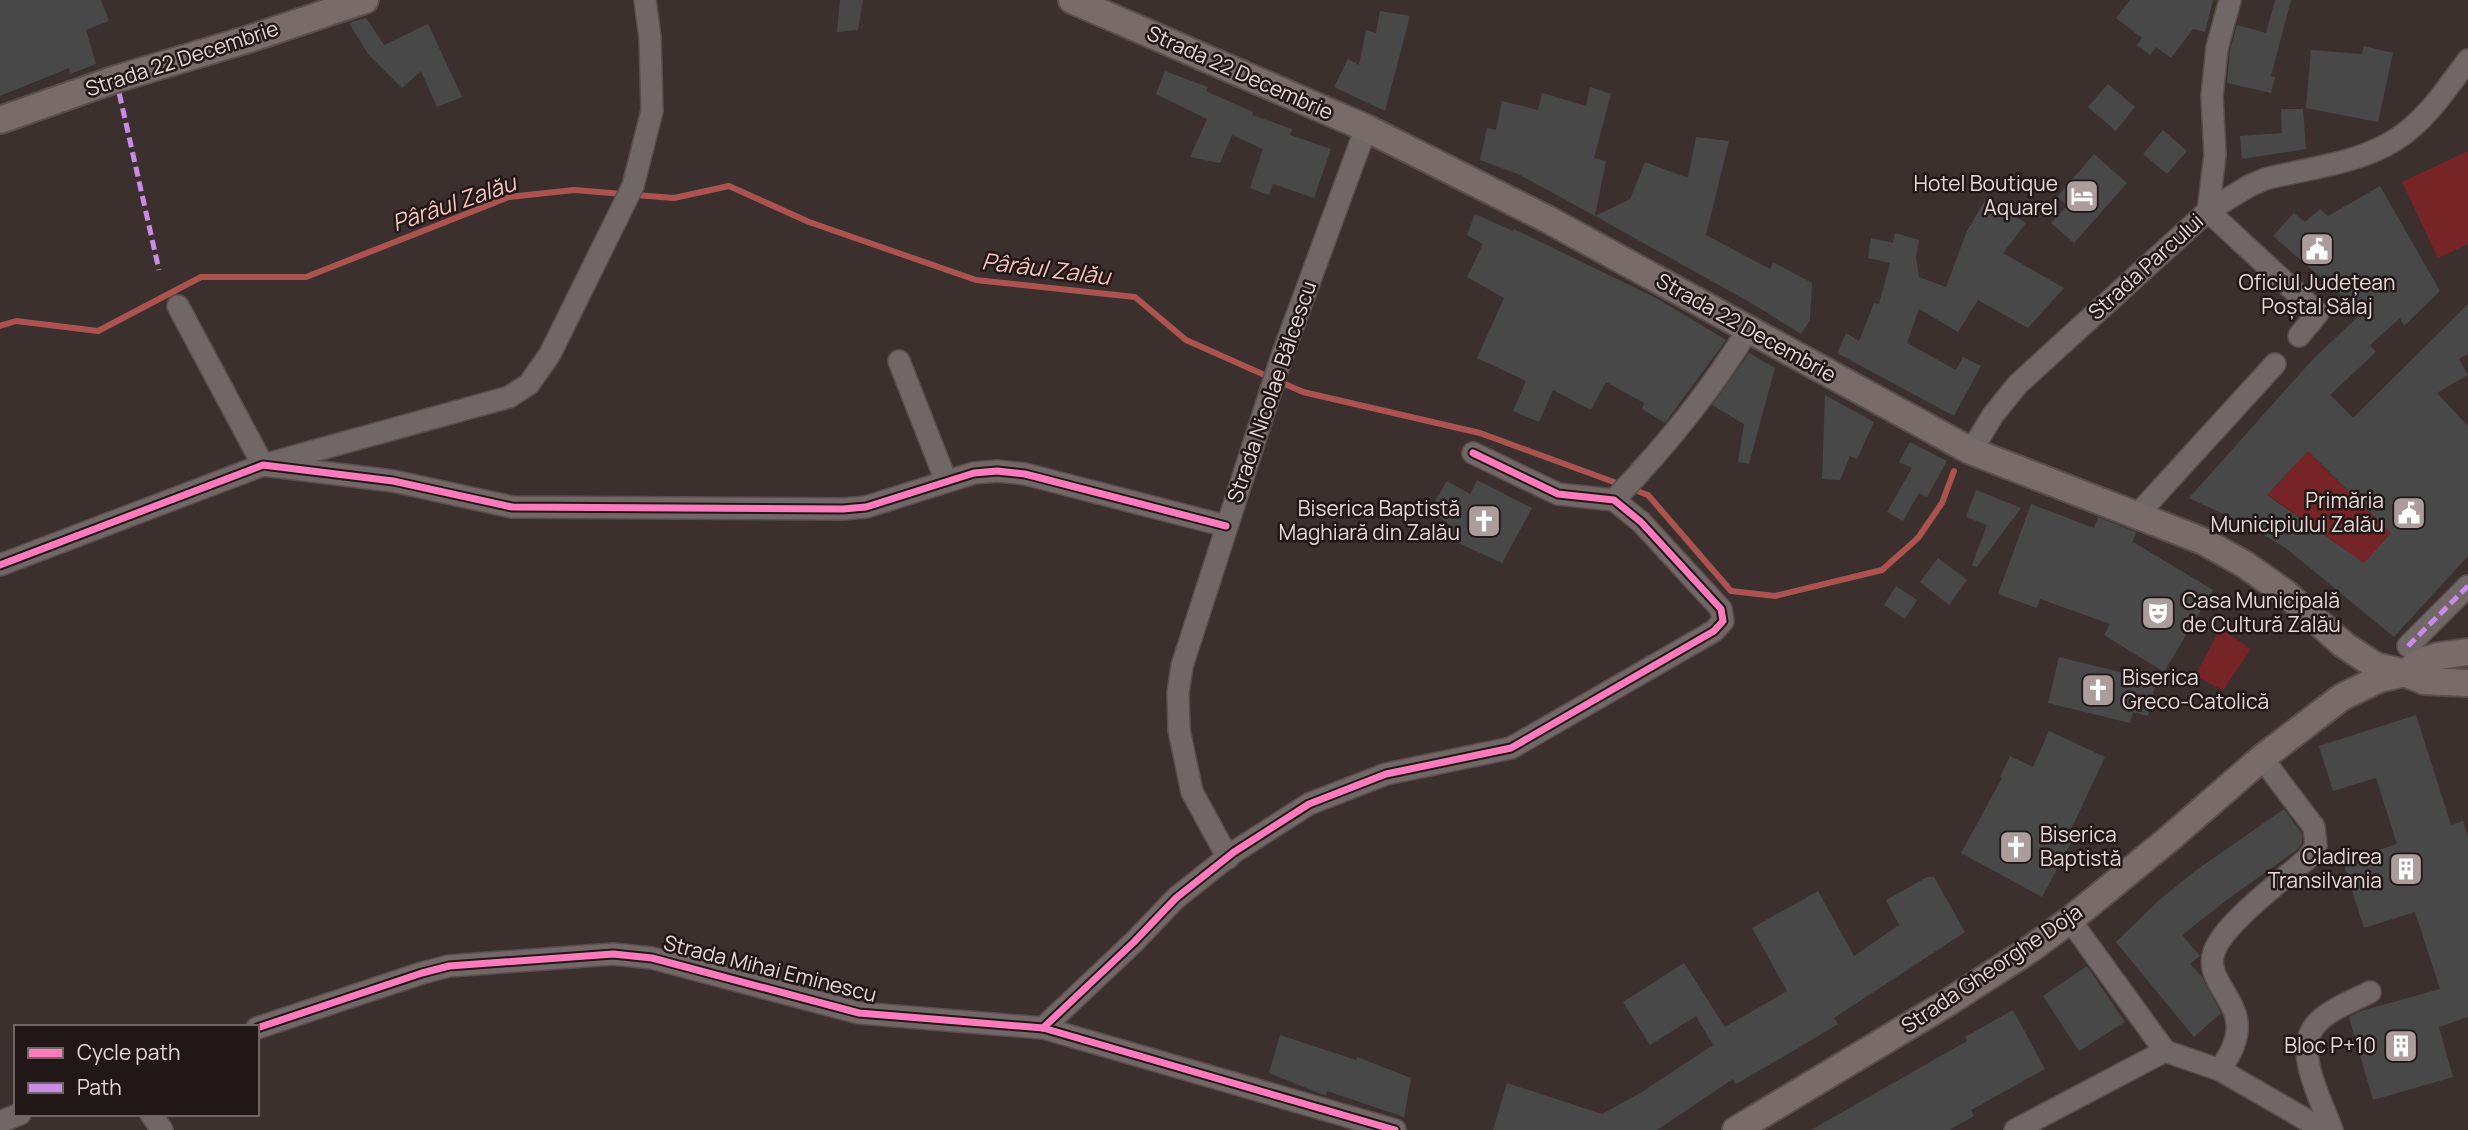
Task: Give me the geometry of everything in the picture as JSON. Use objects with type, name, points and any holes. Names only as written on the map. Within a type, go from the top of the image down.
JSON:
[{"type":"main road","name":"Strada 22 Decembrie","points":[[0,120],[116,79],[365,0]]},
{"type":"main road","name":"Strada 22 Decembrie","points":[[1072,0],[1366,128],[1547,219],[1970,451],[2203,541],[2244,564],[2284,592],[2360,657],[2376,666],[2406,673],[2424,681],[2468,683]]},
{"type":"main road","name":"Strada Gheorghe Doja","points":[[1736,1130],[1957,997],[2070,920],[2262,758],[2342,697],[2379,679],[2406,673],[2419,662],[2468,652]]},
{"type":"street","points":[[0,565],[263,464],[509,397],[529,384],[550,354],[634,186],[652,111],[650,37],[645,0]]},
{"type":"street","name":"Strada Parcului","points":[[1970,451],[1993,415],[2018,384],[2208,211],[2215,155],[2213,84],[2217,48],[2230,0]]},
{"type":"street","points":[[2299,336],[2318,313],[2208,211],[2265,179],[2369,153],[2396,140],[2419,121],[2438,100],[2468,60]]},
{"type":"street","name":"Strada Nicolae Bălcescu","points":[[1228,858],[1192,792],[1179,730],[1178,693],[1182,666],[1282,356],[1366,128]]},
{"type":"street","points":[[178,306],[263,464]]},
{"type":"street","points":[[1614,500],[1646,467],[1708,391],[1749,328]]},
{"type":"street","points":[[899,361],[946,481]]},
{"type":"street","points":[[2138,514],[2275,364]]},
{"type":"street","points":[[1043,1028],[1134,942],[1176,898],[1228,858],[1309,804],[1386,774],[1511,748],[1714,631],[1723,621],[1721,609],[1641,522],[1614,500],[1558,494],[1473,453]]},
{"type":"street","points":[[263,464],[393,481],[512,507],[843,509],[866,507],[974,473],[997,471],[1025,474],[1226,526]]},
{"type":"street","points":[[2408,646],[2468,586]]},
{"type":"street","points":[[2220,1069],[2235,1043],[2238,1027],[2235,1009],[2211,966],[2213,952],[2224,932],[2308,858],[2316,846],[2314,827],[2262,758]]},
{"type":"street","points":[[2070,920],[2165,1051],[2220,1069],[2325,1130]]},
{"type":"street","name":"Strada Mihai Eminescu","points":[[259,1027],[422,972],[449,966],[613,954],[652,958],[859,1013],[1043,1028],[1387,1129]]},
{"type":"street","points":[[2332,1130],[2311,1075],[2307,1053],[2309,1034],[2318,1022],[2337,1008],[2370,992]]},
{"type":"street","points":[[2015,1130],[2165,1051]]},
{"type":"shaded area","points":[[2468,151],[2468,244],[2438,258],[2402,182]]},
{"type":"shaded area","points":[[2298,442],[2391,533],[2364,563],[2253,484],[2275,487],[2296,464],[2287,454]]},
{"type":"shaded area","points":[[2220,628],[2251,649],[2223,690],[2195,676]]},
{"type":"building","points":[[0,0],[101,0],[109,21],[86,30],[96,64],[70,74],[69,68],[0,96]]},
{"type":"building","points":[[840,0],[863,0],[858,30],[837,32]]},
{"type":"building","points":[[2130,0],[2213,0],[2205,32],[2193,29],[2171,58],[2156,47],[2150,55],[2137,45],[2142,38],[2116,18]]},
{"type":"building","points":[[2275,0],[2291,0],[2271,76],[2275,77],[2271,93],[2227,83],[2230,50],[2237,25],[2266,33]]},
{"type":"building","points":[[1380,11],[1410,16],[1385,111],[1334,87],[1348,59],[1359,65],[1366,30],[1376,33]]},
{"type":"building","points":[[366,18],[384,45],[428,24],[462,97],[437,107],[421,71],[402,88],[368,54],[349,23]]},
{"type":"building","points":[[2364,46],[2393,53],[2378,122],[2306,108],[2311,50],[2362,54]]},
{"type":"building","points":[[1165,71],[1208,87],[1206,91],[1253,112],[1252,115],[1292,129],[1290,135],[1331,149],[1314,198],[1273,184],[1269,195],[1250,188],[1263,149],[1232,135],[1220,163],[1190,157],[1207,119],[1156,94]]},
{"type":"building","points":[[2108,84],[2135,107],[2116,131],[2088,107]]},
{"type":"building","points":[[1590,87],[1611,94],[1594,158],[1606,161],[1595,216],[1518,174],[1480,160],[1487,128],[1496,130],[1502,101],[1538,110],[1542,93],[1586,106]]},
{"type":"building","points":[[2281,109],[2303,109],[2306,149],[2242,159],[2240,136],[2282,133]]},
{"type":"building","points":[[2163,130],[2187,151],[2167,174],[2143,154]]},
{"type":"building","points":[[1696,137],[1729,141],[1706,235],[1770,269],[1773,262],[1812,283],[1810,320],[1801,334],[1753,304],[1595,216],[1630,199],[1645,162],[1688,178]]},
{"type":"building","points":[[2094,154],[2127,183],[2074,243],[2051,223],[2067,206],[2057,197]]},
{"type":"building","points":[[2380,186],[2440,291],[2404,326],[2400,318],[2370,345],[2376,352],[2330,395],[2353,418],[2468,304],[2468,354],[2459,359],[2468,375],[2437,393],[2468,426],[2468,556],[2394,637],[2287,549],[2251,527],[2189,498],[2314,358],[2362,313],[2273,236],[2294,213],[2305,222],[2320,209],[2328,216]],"holes":[[[2308,451],[2391,533],[2364,563],[2267,495]]]},
{"type":"building","points":[[1986,199],[2026,223],[2003,253],[2064,288],[2028,328],[1978,300],[1958,332],[1919,309],[1907,343],[1956,370],[1963,357],[1981,366],[1954,416],[1837,353],[1846,333],[1859,341],[1874,303],[1879,304],[1890,263],[1868,258],[1871,238],[1893,243],[1895,233],[1919,240],[1916,258],[1919,277],[1946,287],[1967,231]]},
{"type":"building","points":[[1475,214],[1513,231],[1514,229],[1656,298],[1726,340],[1665,423],[1642,409],[1644,403],[1606,382],[1591,410],[1553,390],[1539,422],[1513,411],[1526,381],[1477,358],[1504,298],[1467,277],[1483,244],[1467,235]]},
{"type":"building","points":[[1749,353],[1775,368],[1749,464],[1738,462],[1744,424],[1712,405]]},
{"type":"building","points":[[1825,395],[1874,422],[1857,459],[1850,456],[1840,480],[1822,479]]},
{"type":"building","points":[[1910,442],[1947,461],[1927,497],[1919,493],[1903,521],[1887,512],[1912,468],[1899,462]]},
{"type":"building","name":"Biserica Baptistă Maghiară din Zalău","points":[[1477,480],[1532,508],[1502,563],[1443,536],[1450,525],[1439,517],[1443,509],[1433,504],[1447,481],[1470,494]]},
{"type":"building","points":[[1976,490],[2021,508],[1977,567],[1972,565],[1987,525],[1966,517]]},
{"type":"building","points":[[2031,504],[2094,528],[2098,517],[2136,532],[2133,542],[2213,590],[2164,672],[2104,635],[2110,624],[2040,599],[2037,608],[1998,594]]},
{"type":"building","points":[[1938,558],[1967,580],[1949,605],[1920,582]]},
{"type":"building","points":[[1896,586],[1917,600],[1905,619],[1884,605]]},
{"type":"building","name":"Biserica Greco-Catolică","points":[[2059,657],[2156,681],[2148,716],[2133,712],[2130,723],[2048,703]]},
{"type":"building","name":"Cladirea Transilvania","points":[[2416,715],[2451,825],[2463,821],[2468,836],[2468,1017],[2439,1027],[2453,1077],[2373,1100],[2349,1017],[2361,1011],[2440,989],[2415,912],[2364,928],[2343,862],[2397,844],[2376,778],[2333,791],[2319,746]]},
{"type":"building","points":[[2049,731],[2105,757],[2067,838],[2072,841],[2042,897],[1961,853],[2002,778],[2000,777],[2010,756],[2033,767]]},
{"type":"building","points":[[2284,809],[2302,834],[2302,843],[2298,849],[2182,935],[2200,956],[2190,964],[2202,977],[2221,1013],[2194,1037],[2116,942],[2157,902],[2195,871]]},
{"type":"building","points":[[1927,877],[1934,877],[1965,932],[1834,1018],[1838,1024],[1793,1051],[1736,1084],[1733,1079],[1657,1130],[1493,1130],[1507,1083],[1602,1114],[1642,1092],[1713,1045],[1696,1016],[1650,1045],[1623,1002],[1684,963],[1725,1027],[1787,991],[1752,928],[1818,891],[1854,956],[1899,925],[1886,900]]},
{"type":"building","points":[[2087,966],[2125,1022],[2079,1051],[2043,996]]},
{"type":"building","points":[[2013,1010],[2045,1069],[1971,1110],[1974,1116],[1949,1130],[1811,1130],[1967,1041],[1965,1037]]},
{"type":"building","points":[[1280,1035],[1356,1060],[1357,1057],[1411,1078],[1404,1117],[1327,1091],[1326,1096],[1269,1073]]},
{"type":"waterway","name":"Pârâul Zalău","points":[[0,326],[16,321],[98,331],[201,277],[306,277],[509,197],[574,190],[674,198],[729,186],[809,222],[976,280],[1135,297],[1186,340],[1303,392],[1480,433],[1622,485]]},
{"type":"waterway","name":"Pârâul Zalău","points":[[1632,489],[1648,495],[1731,591],[1775,596],[1882,570],[1918,538],[1942,503],[1954,471]]},
{"type":"marked path","points":[[116,79],[159,270]]},
{"type":"marked path","points":[[2408,646],[2468,586]]},
{"type":"cycle path","points":[[1043,1028],[1134,942],[1176,898],[1234,852],[1309,804],[1386,774],[1511,748],[1714,631],[1723,621],[1721,609],[1641,522],[1614,500],[1558,494],[1473,453]]},
{"type":"cycle path","points":[[0,565],[263,465],[393,481],[512,507],[843,509],[866,507],[974,473],[997,471],[1025,474],[1226,526]]},
{"type":"cycle path","points":[[259,1027],[449,966],[613,954],[652,958],[859,1013],[1043,1028],[1395,1130]]},
{"type":"place","name":"Hotel Boutique Aquarel","points":[[2082,196]]},
{"type":"place","name":"Oficiul Județean Poștal Sălaj","points":[[2317,249]]},
{"type":"place","name":"Primăria Municipiului Zalău","points":[[2409,513]]},
{"type":"place","name":"Biserica Baptistă Maghiară din Zalău","points":[[1484,521]]},
{"type":"place","name":"Casa Municipală de Cultură Zalău","points":[[2158,613]]},
{"type":"place","name":"Biserica Greco-Catolică","points":[[2098,690]]},
{"type":"place","name":"Biserica Baptistă","points":[[2016,847]]},
{"type":"place","name":"Cladirea Transilvania","points":[[2406,869]]},
{"type":"place","name":"Bloc P+10","points":[[2401,1046]]}]
